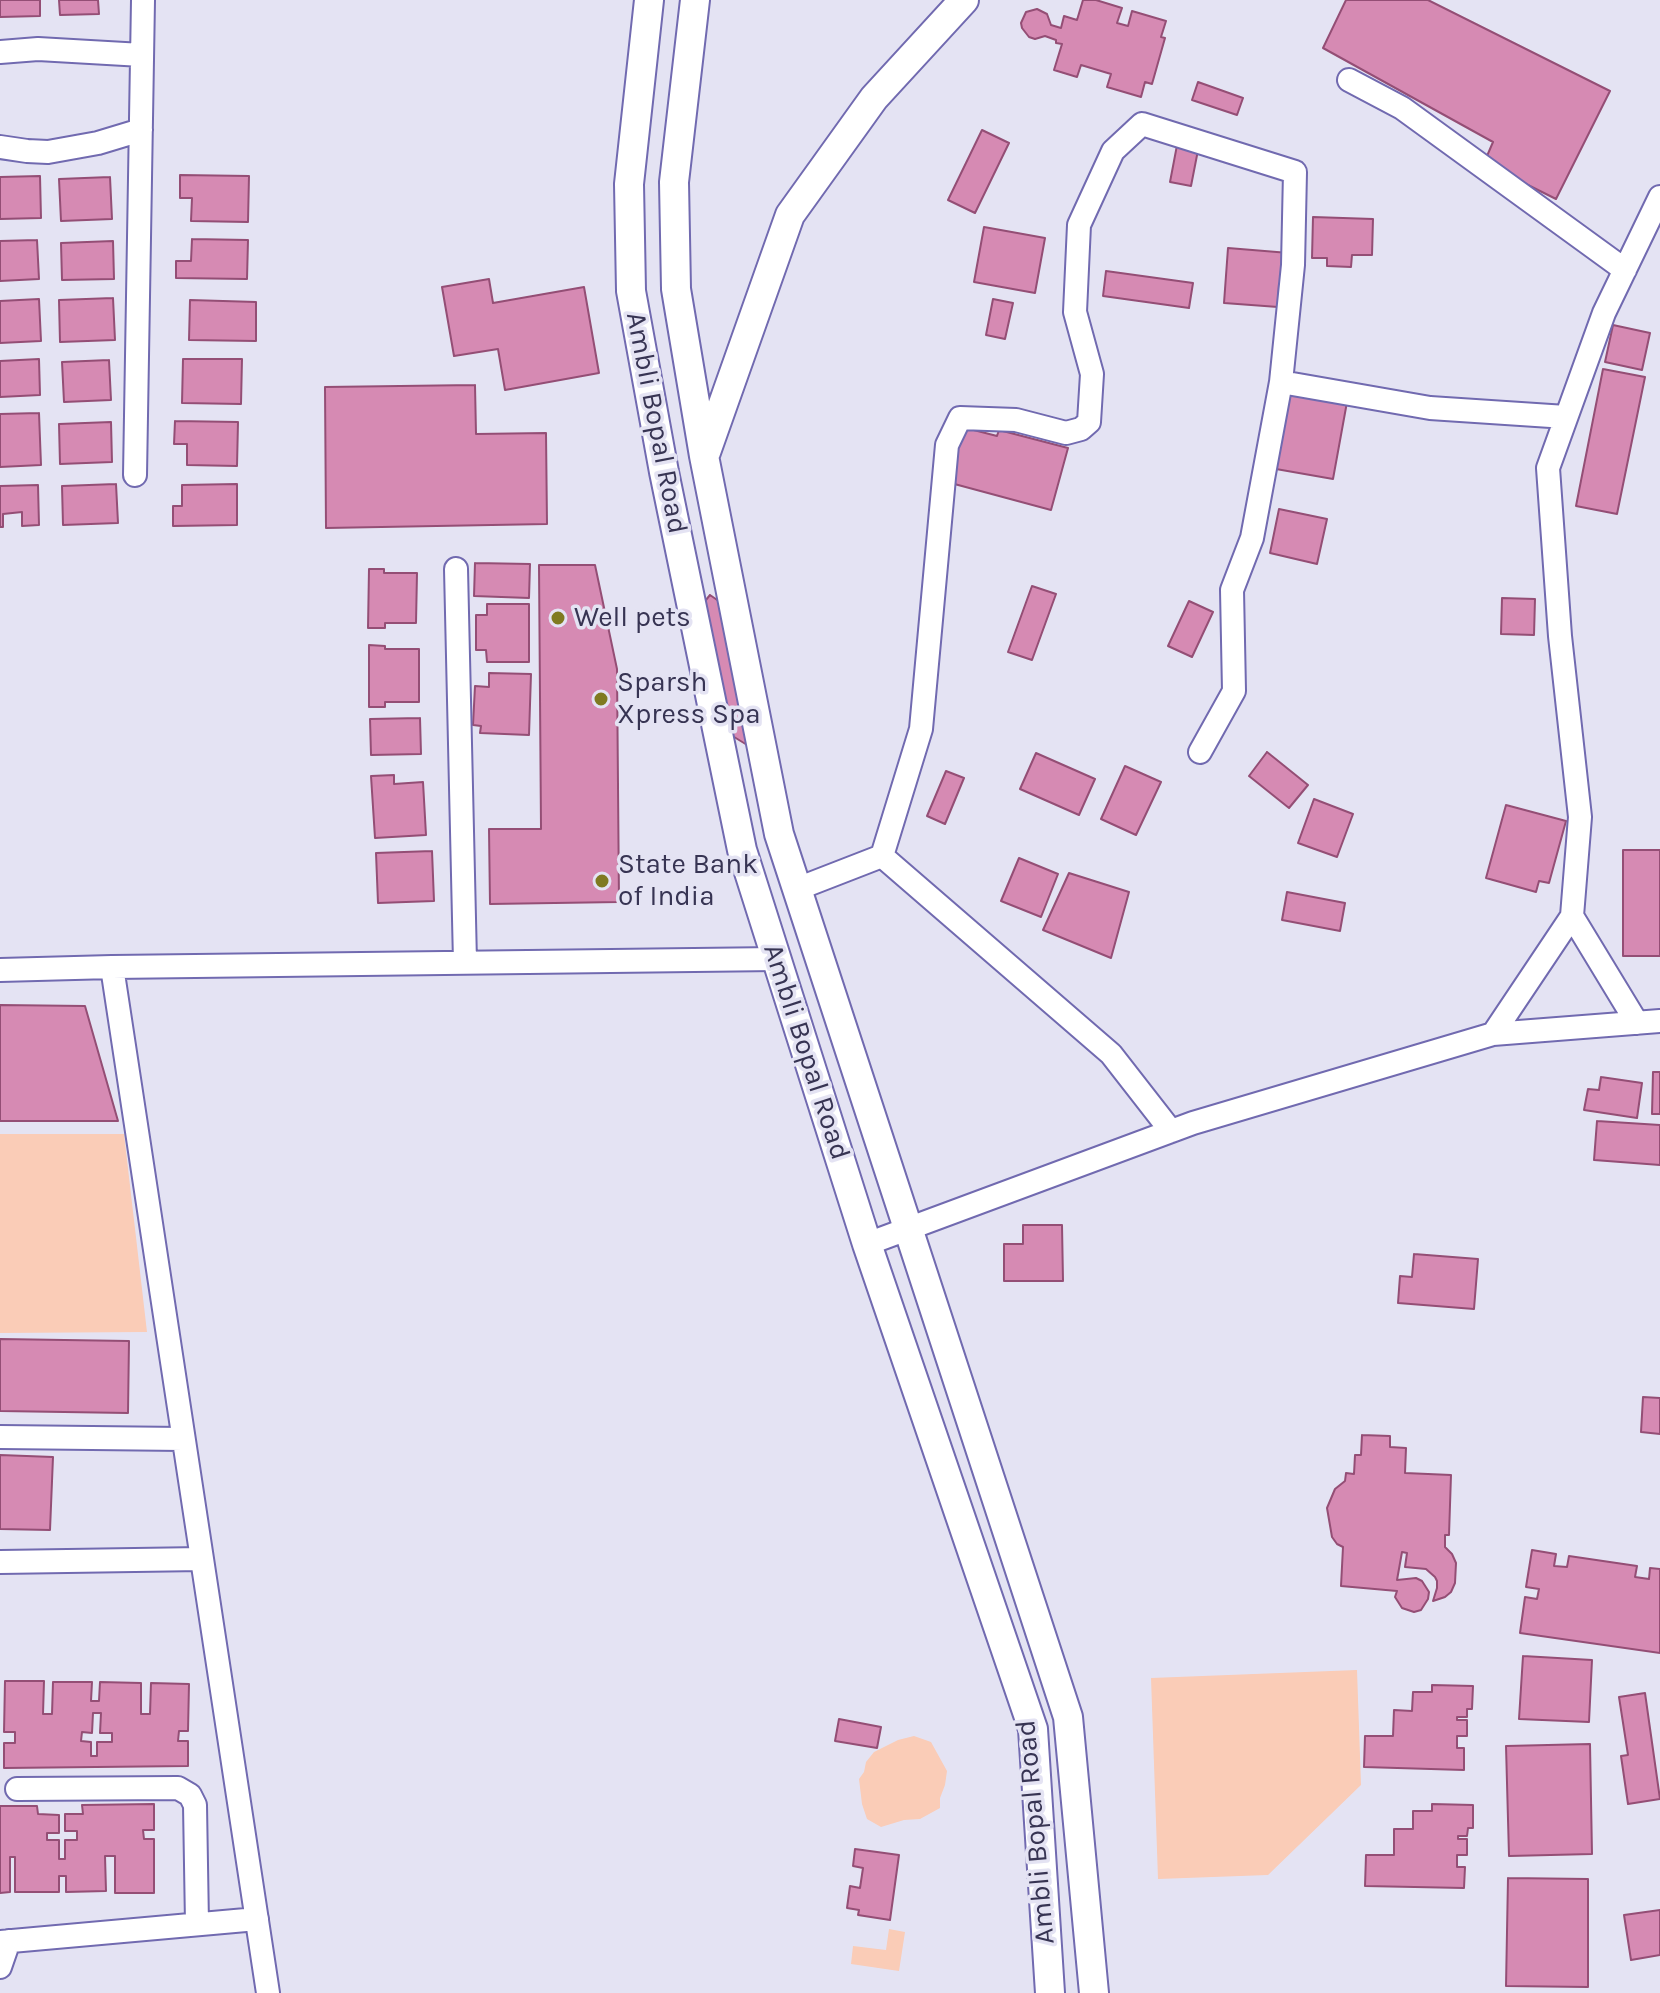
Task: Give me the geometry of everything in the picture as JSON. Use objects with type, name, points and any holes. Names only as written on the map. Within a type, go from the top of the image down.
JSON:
[{"type":"street","points":[[135,475],[143,0]]},
{"type":"street","name":"Ambli Bopal Road","points":[[649,0],[629,184],[631,291],[664,472],[742,850],[867,1244],[1033,1729],[1050,1993]]},
{"type":"street","name":"Ambli Bopal Road","points":[[695,0],[674,182],[676,289],[704,456],[779,834],[1068,1717],[1094,1993]]},
{"type":"street","points":[[704,456],[790,215],[874,98],[964,0]]},
{"type":"street","points":[[0,52],[38,49],[142,55]]},
{"type":"street","points":[[1349,80],[1402,108],[1625,270]]},
{"type":"street","points":[[882,856],[921,729],[947,445],[960,418],[1016,420],[1066,433],[1081,429],[1089,422],[1092,374],[1075,312],[1079,225],[1113,151],[1142,124],[1295,172],[1293,265],[1281,382],[1252,538],[1232,590],[1234,691],[1200,752]]},
{"type":"street","points":[[0,147],[48,152],[98,143],[141,130]]},
{"type":"street","points":[[1493,1034],[1572,916],[1580,817],[1560,636],[1548,468],[1604,313],[1660,197]]},
{"type":"street","points":[[1281,382],[1430,408],[1566,417]]},
{"type":"street","points":[[456,569],[465,962]]},
{"type":"street","points":[[742,850],[779,834]]},
{"type":"street","points":[[797,889],[882,856]]},
{"type":"street","points":[[882,856],[1111,1054],[1171,1131]]},
{"type":"street","points":[[1572,916],[1637,1023]]},
{"type":"street","points":[[0,970],[777,959]]},
{"type":"street","points":[[112,967],[268,1993]]},
{"type":"street","points":[[867,1244],[1193,1123],[1493,1034],[1660,1021]]},
{"type":"street","points":[[0,1437],[183,1439]]},
{"type":"street","points":[[0,1562],[202,1559]]},
{"type":"street","points":[[17,1789],[178,1788],[190,1795],[195,1805],[197,1924]]},
{"type":"street","points":[[0,1967],[4,1942],[257,1919]]},
{"type":"shaded area","points":[[0,1134],[124,1134],[147,1332],[0,1333]]},
{"type":"shaded area","points":[[1357,1670],[1361,1785],[1268,1875],[1158,1879],[1151,1678]]},
{"type":"shaded area","points":[[914,1736],[931,1742],[947,1771],[940,1808],[920,1819],[881,1827],[867,1819],[859,1779],[874,1752]]},
{"type":"shaded area","points":[[889,1929],[905,1932],[899,1971],[851,1964],[853,1946],[886,1950]]},
{"type":"building","points":[[0,0],[40,0],[40,16],[0,17]]},
{"type":"building","points":[[59,0],[98,0],[99,14],[60,15]]},
{"type":"building","points":[[1083,0],[1096,0],[1122,8],[1117,23],[1128,26],[1132,11],[1166,21],[1161,37],[1165,38],[1152,84],[1145,82],[1141,97],[1107,87],[1111,74],[1081,65],[1077,77],[1054,70],[1062,44],[1045,36],[1029,37],[1022,28],[1026,12],[1037,9],[1047,14],[1051,25],[1061,28],[1064,16],[1077,20]]},
{"type":"building","points":[[1346,0],[1428,0],[1610,91],[1556,199],[1484,163],[1493,142],[1323,48]]},
{"type":"building","points":[[1198,82],[1243,98],[1237,115],[1192,100]]},
{"type":"building","points":[[982,130],[1009,143],[975,213],[948,200]]},
{"type":"building","points":[[1178,140],[1199,145],[1191,186],[1170,182]]},
{"type":"building","points":[[180,175],[249,176],[248,222],[191,221],[192,198],[180,198]]},
{"type":"building","points":[[40,176],[41,218],[0,219],[0,177]]},
{"type":"building","points":[[110,177],[112,219],[61,221],[59,179]]},
{"type":"building","points":[[1313,217],[1373,219],[1372,255],[1352,255],[1351,267],[1327,266],[1327,258],[1312,258]]},
{"type":"building","points":[[984,227],[1045,238],[1035,293],[974,282]]},
{"type":"building","points":[[192,239],[248,240],[247,279],[176,278],[176,261],[191,261]]},
{"type":"building","points":[[37,240],[39,279],[0,281],[0,241]]},
{"type":"building","points":[[113,241],[114,279],[62,280],[61,243]]},
{"type":"building","points":[[1228,248],[1289,253],[1286,285],[1279,284],[1278,307],[1224,303]]},
{"type":"building","points":[[1106,271],[1193,283],[1189,308],[1103,296]]},
{"type":"building","points":[[489,279],[493,303],[584,287],[599,373],[505,390],[498,349],[454,356],[442,287]]},
{"type":"building","points":[[113,298],[115,340],[60,342],[59,300]]},
{"type":"building","points":[[39,299],[41,341],[0,343],[0,301]]},
{"type":"building","points":[[993,299],[1013,303],[1005,339],[986,335]]},
{"type":"building","points":[[190,300],[256,302],[256,341],[189,340]]},
{"type":"building","points":[[1613,325],[1650,333],[1642,370],[1605,362]]},
{"type":"building","points":[[39,359],[40,395],[0,397],[0,361]]},
{"type":"building","points":[[183,359],[242,359],[241,404],[182,403]]},
{"type":"building","points":[[109,360],[111,400],[64,402],[62,362]]},
{"type":"building","points":[[1603,369],[1645,377],[1617,514],[1576,506]]},
{"type":"building","points":[[475,385],[476,434],[546,433],[547,524],[326,528],[325,387]]},
{"type":"building","points":[[1290,392],[1347,402],[1333,479],[1276,469]]},
{"type":"building","points":[[39,413],[41,465],[0,467],[0,414]]},
{"type":"building","points":[[175,421],[238,422],[237,466],[187,465],[187,444],[174,444]]},
{"type":"building","points":[[111,422],[112,462],[60,464],[59,424]]},
{"type":"building","points":[[962,427],[997,436],[999,430],[1068,448],[1051,510],[947,482]]},
{"type":"building","points":[[116,484],[118,523],[63,525],[62,486]]},
{"type":"building","points":[[237,484],[237,525],[173,526],[173,506],[182,506],[182,485]]},
{"type":"building","points":[[38,485],[39,525],[22,526],[22,512],[3,514],[3,527],[0,527],[0,486]]},
{"type":"building","points":[[1279,509],[1327,519],[1317,564],[1270,553]]},
{"type":"building","points":[[475,563],[530,564],[529,598],[474,596]]},
{"type":"building","points":[[539,565],[595,565],[617,669],[619,902],[490,904],[489,829],[541,829]]},
{"type":"building","points":[[369,569],[384,569],[384,573],[417,573],[416,623],[385,623],[385,628],[368,628]]},
{"type":"building","points":[[1032,586],[1056,594],[1032,660],[1008,652]]},
{"type":"building","points":[[710,595],[723,604],[752,748],[726,732],[701,606]]},
{"type":"building","points":[[1502,598],[1535,599],[1534,635],[1501,634]]},
{"type":"building","points":[[1189,601],[1213,612],[1192,657],[1168,646]]},
{"type":"building","points":[[487,604],[529,604],[529,662],[487,662],[486,650],[476,650],[476,615],[487,615]]},
{"type":"building","points":[[369,645],[385,646],[385,649],[419,649],[419,702],[385,702],[385,707],[369,707]]},
{"type":"building","points":[[489,673],[531,674],[529,735],[480,733],[481,726],[473,725],[475,686],[489,687]]},
{"type":"building","points":[[420,718],[421,754],[371,755],[370,719]]},
{"type":"building","points":[[1267,752],[1308,785],[1289,808],[1249,776]]},
{"type":"building","points":[[1036,753],[1095,779],[1079,815],[1020,789]]},
{"type":"building","points":[[1125,766],[1161,782],[1136,835],[1101,819]]},
{"type":"building","points":[[946,771],[964,778],[945,824],[927,816]]},
{"type":"building","points":[[394,775],[394,784],[423,782],[426,835],[375,838],[371,776]]},
{"type":"building","points":[[1314,799],[1353,814],[1337,857],[1298,843]]},
{"type":"building","points":[[1506,805],[1566,821],[1549,883],[1539,881],[1536,892],[1486,878]]},
{"type":"building","points":[[1623,850],[1660,850],[1660,956],[1623,956]]},
{"type":"building","points":[[432,851],[434,901],[378,903],[376,853]]},
{"type":"building","points":[[1019,858],[1058,874],[1041,917],[1001,901]]},
{"type":"building","points":[[1069,873],[1129,892],[1111,958],[1043,930]]},
{"type":"building","points":[[1287,892],[1345,903],[1340,931],[1282,920]]},
{"type":"building","points":[[0,1005],[85,1006],[118,1121],[0,1121]]},
{"type":"building","points":[[1653,1072],[1660,1072],[1660,1114],[1652,1114]]},
{"type":"building","points":[[1601,1077],[1642,1083],[1637,1118],[1584,1110],[1588,1089],[1599,1090]]},
{"type":"building","points":[[1597,1121],[1660,1125],[1660,1165],[1594,1160]]},
{"type":"building","points":[[1023,1225],[1062,1225],[1063,1281],[1004,1281],[1004,1244],[1023,1244]]},
{"type":"building","points":[[1414,1254],[1478,1259],[1474,1309],[1398,1303],[1400,1276],[1412,1277]]},
{"type":"building","points":[[0,1339],[129,1341],[128,1413],[0,1411]]},
{"type":"building","points":[[1643,1397],[1660,1398],[1660,1434],[1641,1432]]},
{"type":"building","points":[[1362,1435],[1390,1436],[1390,1447],[1406,1448],[1405,1473],[1451,1475],[1449,1535],[1445,1535],[1445,1547],[1456,1563],[1455,1583],[1451,1592],[1433,1601],[1437,1588],[1435,1577],[1426,1569],[1405,1567],[1407,1553],[1402,1552],[1397,1580],[1416,1578],[1422,1581],[1429,1592],[1421,1610],[1414,1612],[1402,1608],[1395,1597],[1397,1591],[1341,1586],[1343,1547],[1332,1537],[1327,1508],[1335,1489],[1345,1481],[1346,1473],[1354,1474],[1355,1455],[1361,1455]]},
{"type":"building","points":[[0,1455],[53,1457],[50,1530],[0,1529]]},
{"type":"building","points":[[1532,1550],[1556,1554],[1554,1566],[1567,1567],[1569,1556],[1637,1566],[1635,1577],[1649,1579],[1650,1568],[1660,1569],[1660,1653],[1520,1633],[1525,1597],[1537,1599],[1539,1589],[1526,1587]]},
{"type":"building","points":[[1523,1656],[1592,1660],[1589,1722],[1519,1719]]},
{"type":"building","points":[[5,1681],[44,1681],[43,1714],[52,1714],[53,1682],[92,1682],[91,1701],[99,1701],[100,1682],[141,1683],[141,1714],[150,1714],[151,1683],[189,1684],[188,1731],[179,1731],[178,1741],[188,1741],[188,1766],[4,1768],[4,1743],[15,1743],[15,1732],[4,1732]],"holes":[[[93,1713],[101,1713],[100,1733],[112,1733],[112,1742],[97,1742],[97,1756],[91,1756],[91,1742],[81,1741],[82,1732],[92,1733]]]},
{"type":"building","points":[[1432,1685],[1473,1686],[1472,1709],[1467,1709],[1467,1717],[1457,1717],[1457,1720],[1467,1720],[1467,1736],[1457,1736],[1457,1748],[1464,1748],[1464,1770],[1364,1767],[1365,1736],[1393,1736],[1394,1710],[1412,1711],[1413,1692],[1432,1692]]},
{"type":"building","points":[[1645,1693],[1660,1799],[1628,1804],[1621,1756],[1628,1755],[1619,1697]]},
{"type":"building","points":[[839,1719],[881,1727],[877,1748],[835,1741]]},
{"type":"building","points":[[1590,1744],[1592,1854],[1509,1856],[1506,1746]]},
{"type":"building","points":[[154,1804],[154,1830],[143,1830],[144,1839],[154,1839],[154,1893],[115,1893],[115,1856],[105,1856],[106,1891],[66,1892],[66,1876],[59,1876],[59,1892],[15,1892],[15,1857],[10,1857],[10,1892],[0,1893],[0,1806],[37,1806],[38,1814],[59,1815],[59,1833],[47,1833],[47,1840],[59,1840],[59,1859],[65,1859],[65,1840],[77,1840],[77,1831],[65,1831],[65,1814],[83,1814],[82,1805]]},
{"type":"building","points":[[1432,1804],[1473,1805],[1473,1828],[1468,1828],[1467,1836],[1458,1836],[1458,1839],[1467,1839],[1467,1855],[1457,1855],[1457,1867],[1465,1867],[1464,1888],[1365,1886],[1366,1855],[1394,1855],[1394,1829],[1413,1829],[1413,1811],[1432,1811]]},
{"type":"building","points":[[855,1849],[899,1855],[890,1920],[858,1915],[859,1910],[847,1908],[850,1886],[860,1888],[863,1868],[853,1866]]},
{"type":"building","points":[[1508,1878],[1588,1879],[1588,1987],[1506,1986]]},
{"type":"building","points":[[1660,1910],[1660,1955],[1631,1960],[1624,1915]]},
{"type":"place","name":"Well pets","points":[[558,618]]},
{"type":"place","name":"Sparsh Xpress Spa","points":[[601,699]]},
{"type":"place","name":"State Bank of India","points":[[602,881]]}]
